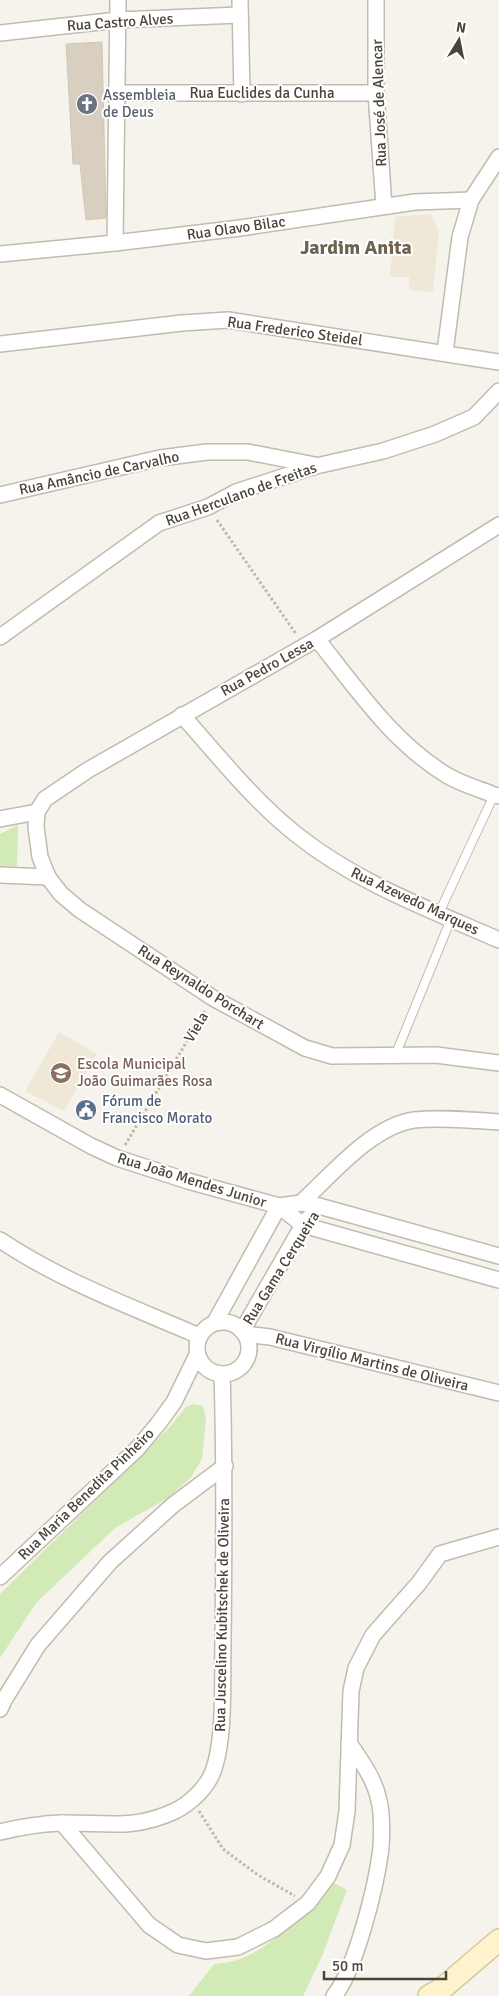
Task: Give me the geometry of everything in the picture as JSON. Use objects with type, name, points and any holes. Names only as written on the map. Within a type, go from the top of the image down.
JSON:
[{"type":"main road","points":[[429,1996],[444,1987],[499,1940]]},
{"type":"street","points":[[115,243],[118,0]]},
{"type":"street","name":"Rua José de Alencar","points":[[376,0],[376,93],[384,206]]},
{"type":"street","points":[[240,7],[242,94]]},
{"type":"street","name":"Rua Castro Alves","points":[[0,33],[240,7]]},
{"type":"street","name":"Rua Euclides da Cunha","points":[[117,93],[376,93]]},
{"type":"street","points":[[445,352],[460,237],[471,200],[499,157]]},
{"type":"street","name":"Rua Olavo Bilac","points":[[0,254],[240,228],[415,202],[471,200]]},
{"type":"street","name":"Rua Frederico Steidel","points":[[0,344],[182,323],[228,320],[445,352],[499,362]]},
{"type":"street","name":"Rua Herculano de Freitas","points":[[0,637],[159,523],[208,507],[236,492],[316,466],[383,451],[435,434],[474,417],[499,391]]},
{"type":"street","name":"Rua Amâncio de Carvalho","points":[[0,495],[160,458],[207,452],[248,452],[316,466]]},
{"type":"street","name":"Rua Pedro Lessa","points":[[37,812],[46,799],[88,770],[310,642],[499,525]]},
{"type":"street","points":[[310,642],[400,739],[420,757],[449,777],[496,795]]},
{"type":"street","name":"Rua Azevedo Marques","points":[[182,715],[250,793],[298,836],[347,869],[384,888],[499,940]]},
{"type":"street","points":[[0,819],[37,812]]},
{"type":"street","name":"Rua Reynaldo Porchart","points":[[37,812],[36,826],[40,857],[48,877],[61,894],[80,910],[213,998],[305,1048],[332,1056],[436,1055],[499,1063]]},
{"type":"street","points":[[0,875],[48,877]]},
{"type":"street","name":"Rua João Mendes Junior","points":[[0,1095],[91,1146],[117,1158],[188,1181],[279,1206],[303,1225],[499,1280]]},
{"type":"street","name":"Rua Gama Cerqueira","points":[[301,1203],[363,1145],[388,1129],[414,1120],[473,1119],[499,1122]]},
{"type":"street","name":"Rua João Mendes Junior","points":[[279,1206],[301,1203],[319,1206],[499,1256]]},
{"type":"street","name":"Rua Gama Cerqueira","points":[[215,1322],[279,1206]]},
{"type":"street","name":"Rua Gama Cerqueira","points":[[244,1332],[303,1225],[319,1206]]},
{"type":"street","points":[[0,1240],[24,1256],[82,1286],[199,1336],[196,1344],[200,1362],[206,1368],[222,1374]]},
{"type":"street","name":"Rua Gama Cerqueira","points":[[199,1336],[204,1328],[215,1322],[228,1322],[244,1332],[249,1349],[244,1364],[230,1373],[222,1374]]},
{"type":"street","name":"Rua Virgílio Martins de Oliveira","points":[[244,1332],[499,1393]]},
{"type":"street","name":"Rua Maria Benedita Pinheiro","points":[[0,1577],[137,1448],[174,1402],[197,1354]]},
{"type":"street","name":"Rua Juscelino Kubitschek de Oliveira","points":[[0,1832],[33,1825],[62,1823],[141,1824],[175,1811],[192,1800],[210,1777],[218,1748],[222,1707],[225,1466],[222,1374]]},
{"type":"street","points":[[0,1709],[38,1645],[110,1562],[173,1505],[225,1466]]},
{"type":"street","points":[[62,1823],[149,1925],[178,1945],[206,1951],[238,1947],[274,1929],[308,1903],[328,1876],[342,1845],[347,1811],[352,1691],[356,1668],[373,1635],[419,1583],[440,1554],[499,1537]]},
{"type":"street","points":[[334,1996],[340,1988],[356,1952],[372,1891],[381,1846],[379,1801],[370,1775],[349,1743]]},
{"type":"lane","points":[[395,1056],[445,916],[496,795]]},
{"type":"path","points":[[208,507],[310,642]]},
{"type":"path","name":"Viela","points":[[117,1158],[213,998]]},
{"type":"path","points":[[192,1800],[223,1849],[258,1875],[308,1903]]},
{"type":"shaded area","points":[[431,214],[439,231],[433,292],[409,290],[409,277],[390,277],[395,217]]},
{"type":"shaded area","name":"Escola Municipal João Guimarães Rosa","points":[[59,1032],[97,1054],[64,1111],[25,1091]]},
{"type":"green space","points":[[18,825],[17,866],[0,866],[0,834]]},
{"type":"green space","points":[[193,1404],[203,1406],[206,1419],[202,1459],[191,1477],[168,1498],[115,1528],[36,1603],[0,1658],[0,1594],[168,1429],[186,1407]]},
{"type":"green space","points":[[332,1882],[347,1890],[322,1956],[303,1996],[189,1996],[214,1964],[234,1961],[251,1954],[277,1937],[312,1905]]},
{"type":"building","name":"Assembleia de Deus","points":[[102,42],[106,218],[86,220],[80,164],[73,164],[66,44]]},
{"type":"place","name":"Assembleia de Deus","points":[[87,104]]},
{"type":"place","name":"Escola Municipal João Guimarães Rosa","points":[[61,1073]]},
{"type":"place","name":"Fórum de Francisco Morato","points":[[86,1110]]},
{"type":"district","name":"Jardim Anita","points":[[356,247]]}]
